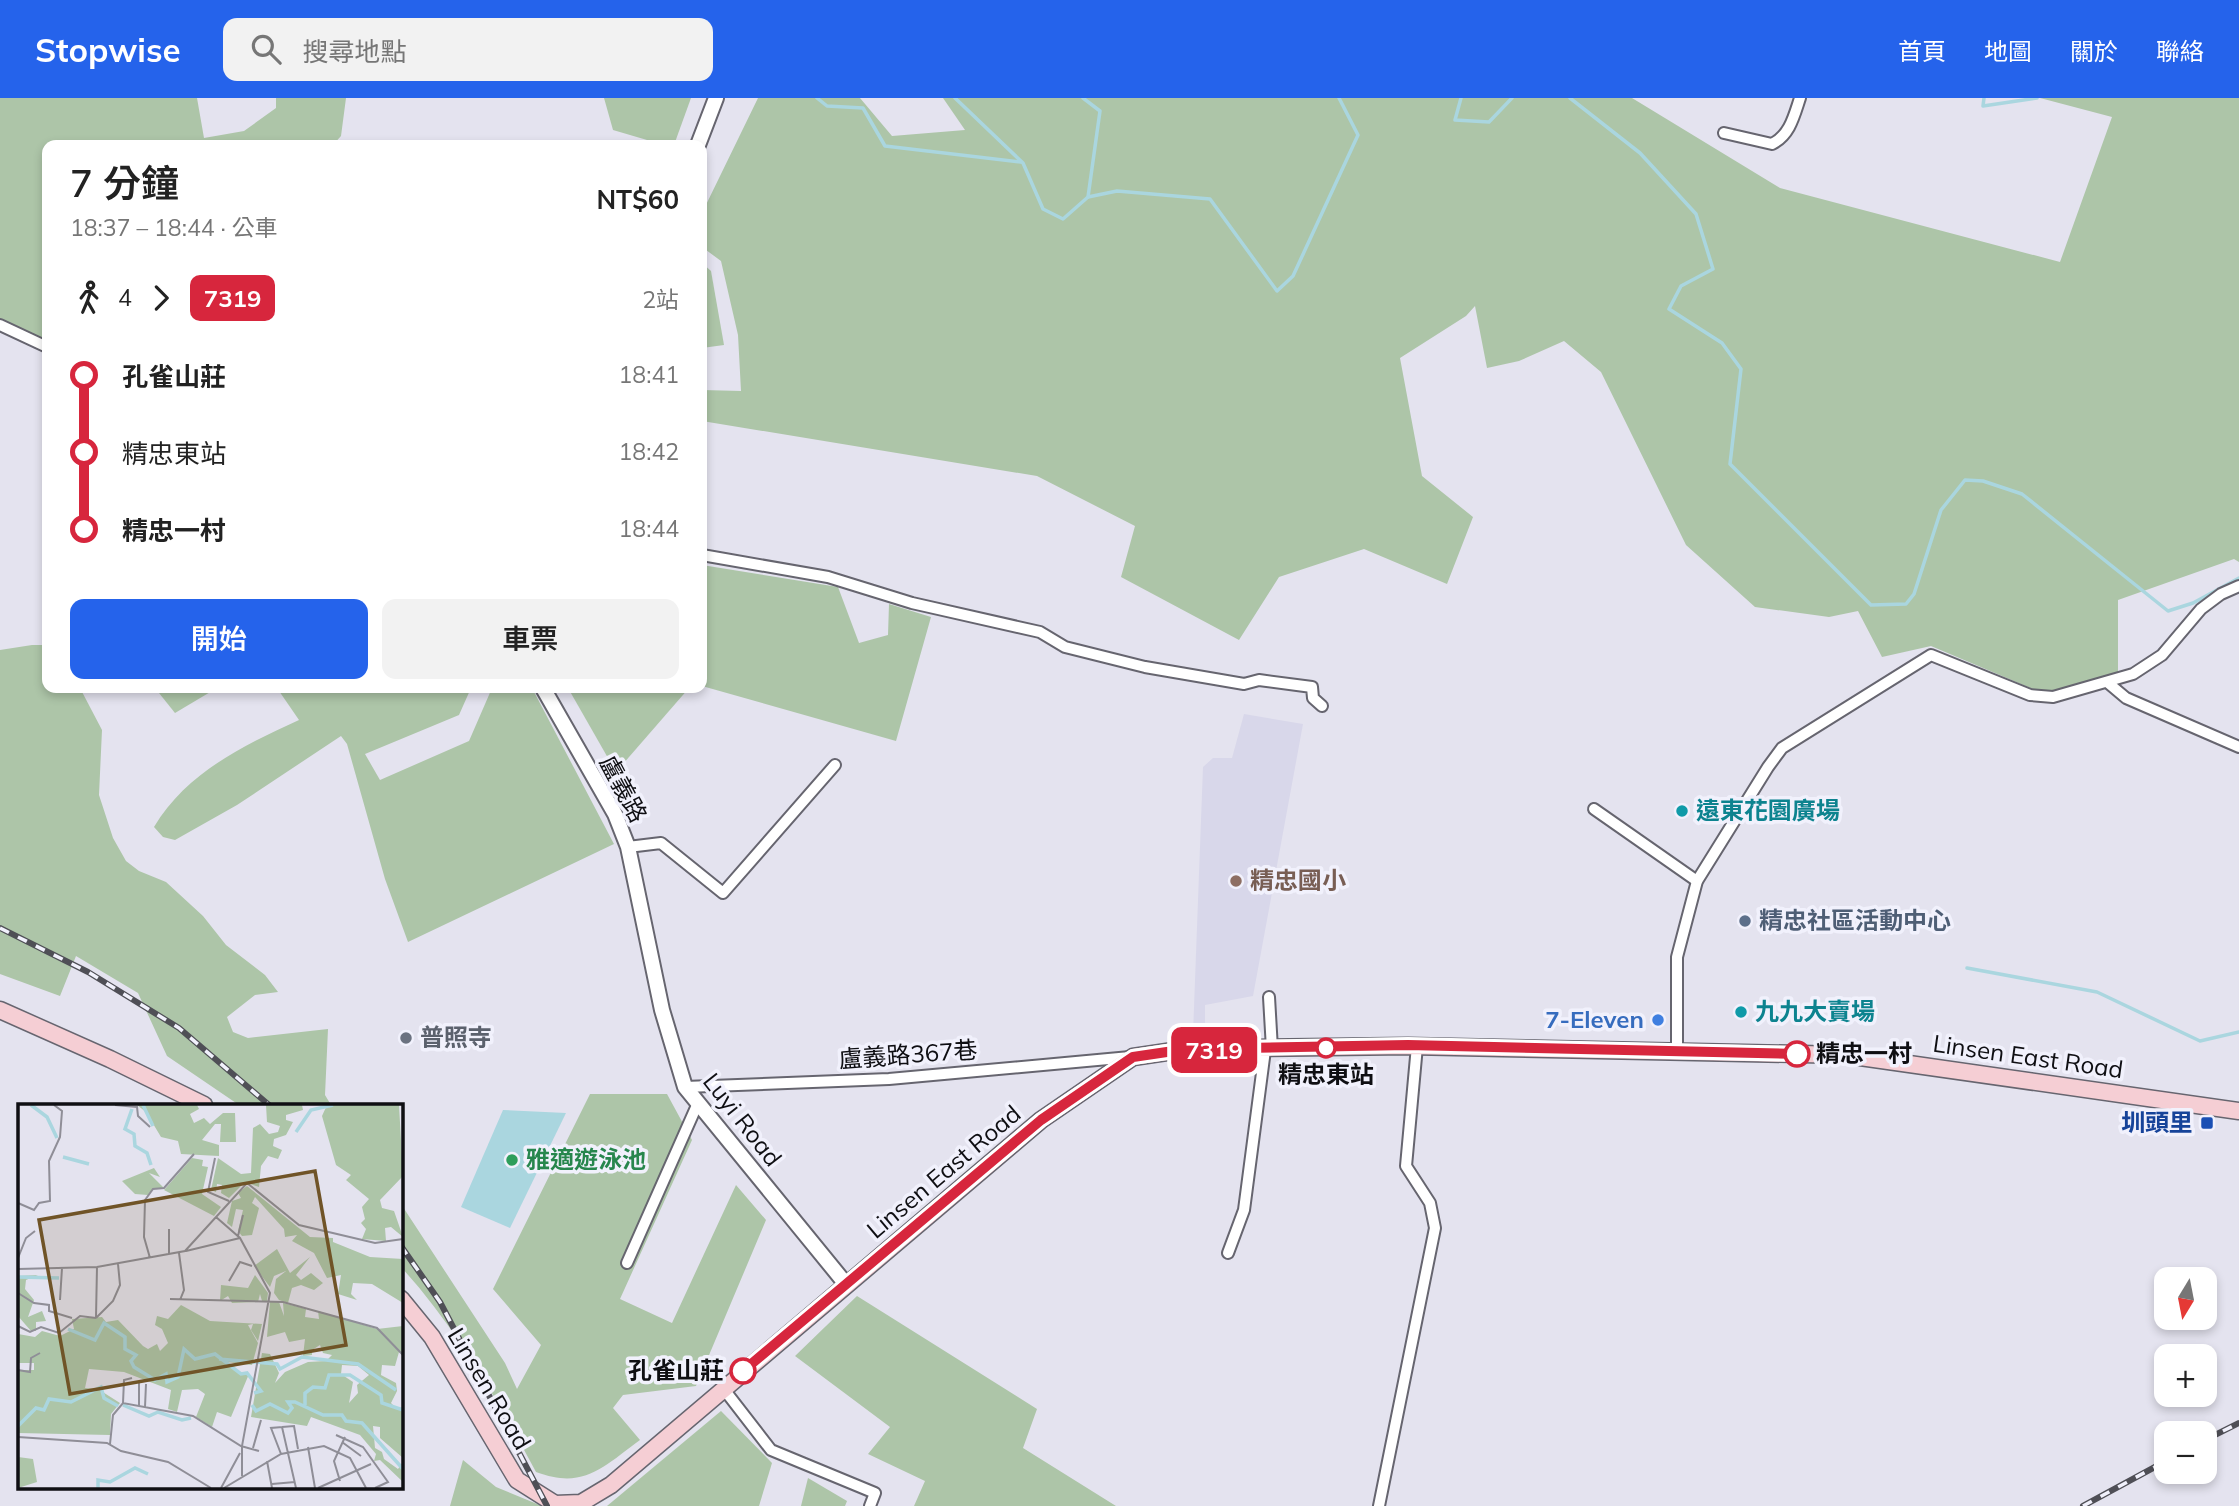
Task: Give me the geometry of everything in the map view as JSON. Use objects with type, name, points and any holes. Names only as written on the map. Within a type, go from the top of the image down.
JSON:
[{"type":"main road","points":[[0,1010],[202,1104]]},
{"type":"main road","name":"Linsen East Road","points":[[543,1496],[555,1504],[581,1503],[611,1485],[845,1283],[1041,1120],[1133,1057],[1187,1049],[1417,1046],[1846,1055],[2239,1111]]},
{"type":"main road","name":"Linsen Road","points":[[402,1300],[432,1337],[517,1480],[543,1496]]},
{"type":"street","points":[[700,140],[716,98]]},
{"type":"street","points":[[1724,133],[1772,144],[1782,139],[1791,126],[1800,98]]},
{"type":"street","points":[[0,325],[42,345]]},
{"type":"street","points":[[707,556],[828,577],[912,603],[1040,632],[1065,647],[1145,667],[1244,684],[1259,680],[1312,687],[1314,698],[1322,706]]},
{"type":"street","points":[[1676,1052],[1676,957],[1697,881],[1782,748],[1931,655],[2030,695],[2053,697],[2133,674],[2162,655],[2200,609],[2239,586]]},
{"type":"street","points":[[2107,682],[2126,698],[2239,747]]},
{"type":"street","name":"盧義路","points":[[546,693],[615,814],[628,847]]},
{"type":"street","points":[[628,847],[661,843],[723,893],[835,765]]},
{"type":"street","points":[[1594,809],[1697,881]]},
{"type":"street","name":"Luyi Road","points":[[628,847],[663,1010],[685,1087],[845,1283]]},
{"type":"street","points":[[1228,1253],[1244,1210],[1269,1049],[1269,997]]},
{"type":"street","points":[[1379,1506],[1435,1228],[1430,1203],[1406,1166],[1417,1046]]},
{"type":"street","name":"盧義路367巷","points":[[685,1087],[889,1079],[1133,1057]]},
{"type":"street","points":[[627,1263],[698,1104]]},
{"type":"street","points":[[723,1388],[771,1450],[875,1493],[870,1506]]},
{"type":"shaded area","name":"精忠國小","points":[[1244,714],[1303,724],[1253,996],[1205,1005],[1205,1034],[1193,1034],[1203,767],[1213,758],[1232,758]]},
{"type":"shaded area","name":"雅適遊泳池","points":[[503,1110],[566,1113],[510,1228],[461,1207]]},
{"type":"green space","points":[[0,98],[197,98],[204,138],[244,131],[276,108],[276,98],[346,98],[341,136],[337,140],[42,140],[42,339],[0,318]]},
{"type":"green space","points":[[604,98],[691,98],[676,140],[647,140],[613,130]]},
{"type":"green space","points":[[758,98],[860,98],[892,136],[965,130],[943,98],[1632,98],[1780,188],[2060,262],[2112,117],[2040,98],[2239,98],[2239,562],[2234,559],[2118,600],[2118,678],[2047,695],[1931,646],[1882,657],[1858,611],[1829,617],[1755,607],[1686,545],[1601,372],[1564,341],[1519,361],[1487,368],[1475,306],[1466,316],[1400,358],[1422,476],[1473,517],[1447,584],[1364,549],[1279,577],[1239,640],[1121,577],[1135,526],[1037,476],[707,422],[707,390],[741,391],[738,335],[721,261],[707,251],[707,203]]},
{"type":"green space","points":[[707,267],[711,271],[724,345],[707,347]]},
{"type":"green space","points":[[707,566],[838,587],[859,643],[888,635],[889,604],[931,617],[896,741],[707,687]]},
{"type":"green space","points":[[42,645],[42,693],[83,693],[102,730],[99,795],[113,838],[126,861],[139,871],[166,882],[203,916],[226,945],[265,975],[278,992],[255,995],[227,1017],[233,1032],[248,1038],[328,1029],[325,1095],[330,1104],[238,1104],[167,1056],[138,993],[76,956],[60,996],[0,974],[0,650]]},
{"type":"green space","points":[[159,693],[209,693],[175,713]]},
{"type":"green space","points":[[280,693],[469,693],[459,715],[365,754],[380,780],[469,741],[490,693],[535,693],[614,844],[408,942],[385,879],[347,744],[341,736],[237,805],[175,840],[163,837],[154,827],[182,791],[199,776],[237,751],[299,720]]},
{"type":"green space","points":[[571,693],[685,693],[616,772]]},
{"type":"green space","points":[[590,1094],[667,1094],[692,1140],[620,1299],[672,1323],[736,1185],[766,1220],[696,1386],[623,1395],[613,1408],[640,1440],[603,1467],[580,1477],[553,1477],[536,1472],[458,1340],[402,1268],[402,1206],[505,1363],[517,1389],[541,1345],[493,1289]]},
{"type":"green space","points":[[857,1296],[1037,1409],[1023,1448],[1116,1506],[914,1506],[925,1481],[868,1454],[890,1427],[795,1356]]},
{"type":"green space","points":[[721,1411],[772,1463],[759,1506],[607,1506]]},
{"type":"green space","points":[[463,1460],[496,1487],[542,1506],[450,1506]]},
{"type":"green space","points":[[808,1478],[847,1501],[845,1506],[801,1506]]},
{"type":"waterway","points":[[817,98],[827,106],[863,108],[885,146],[1021,162]]},
{"type":"waterway","points":[[955,98],[1023,163],[1043,209],[1063,219],[1088,197],[1117,191],[1210,199],[1277,291],[1293,276],[1358,135],[1339,98]]},
{"type":"waterway","points":[[1083,98],[1100,111],[1088,197]]},
{"type":"waterway","points":[[1461,98],[1455,120],[1489,122],[1512,98]]},
{"type":"waterway","points":[[1570,98],[1640,153],[1696,214],[1713,269],[1681,286],[1669,309],[1722,343],[1741,369],[1730,464],[1871,605],[1906,604],[1914,594],[1941,510],[1965,480],[1983,481],[2022,494],[2168,611],[2193,603],[2239,578]]},
{"type":"waterway","points":[[1984,98],[1983,106],[2037,98]]},
{"type":"waterway","points":[[1967,968],[2097,992],[2200,1041],[2239,1032]]},
{"type":"railway","points":[[0,928],[88,972],[179,1028],[268,1104]]},
{"type":"railway","points":[[402,1247],[440,1302],[547,1506]]},
{"type":"railway","points":[[2217,1434],[2239,1423]]},
{"type":"railway","points":[[2083,1506],[2154,1468]]},
{"type":"bus line","name":"7319","points":[[743,1371],[1041,1120],[1133,1057],[1187,1049],[1408,1045],[1797,1054]]},
{"type":"place","name":"遠東花園廣場","points":[[1682,811]]},
{"type":"place","name":"精忠國小","points":[[1236,881]]},
{"type":"place","name":"精忠社區活動中心","points":[[1745,921]]},
{"type":"place","name":"九九大賣場","points":[[1741,1012]]},
{"type":"place","name":"7-Eleven","points":[[1658,1020]]},
{"type":"place","name":"普照寺","points":[[406,1038]]},
{"type":"place","name":"精忠東站","points":[[1326,1048]]},
{"type":"place","name":"精忠一村","points":[[1797,1054]]},
{"type":"place","name":"圳頭里","points":[[2207,1123]]},
{"type":"place","name":"雅適遊泳池","points":[[512,1160]]},
{"type":"place","name":"孔雀山莊","points":[[743,1371]]}]
